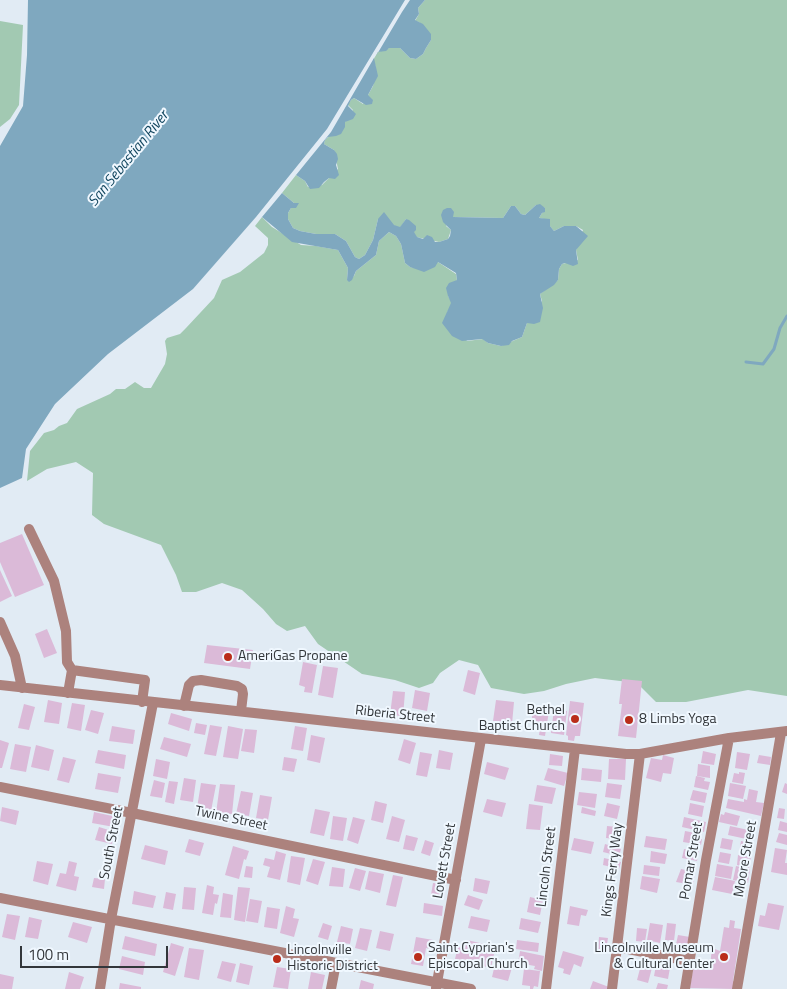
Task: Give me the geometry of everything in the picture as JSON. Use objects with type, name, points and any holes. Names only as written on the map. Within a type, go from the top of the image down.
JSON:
[{"type":"street","points":[[29,529],[54,581],[66,631],[67,662],[72,670],[68,693]]},
{"type":"street","points":[[0,622],[15,656],[22,688]]},
{"type":"street","points":[[72,670],[145,680],[142,702]]},
{"type":"street","points":[[184,706],[189,685],[193,680],[200,680],[242,688],[241,711]]},
{"type":"street","name":"Riberia Street","points":[[0,686],[575,749],[640,754],[729,738],[784,732]]},
{"type":"street","name":"South Street","points":[[100,989],[111,919],[153,703]]},
{"type":"street","name":"Moore Street","points":[[737,989],[784,732]]},
{"type":"street","name":"Lovett Street","points":[[437,986],[481,738]]},
{"type":"street","name":"Pomar Street","points":[[685,989],[729,738]]},
{"type":"street","name":"Lincoln Street","points":[[546,989],[575,749]]},
{"type":"street","name":"Kings Ferry Way","points":[[612,989],[640,754]]},
{"type":"street","name":"Twine Street","points":[[0,787],[132,812],[456,880]]},
{"type":"street","points":[[0,898],[336,963],[437,986],[471,989]]},
{"type":"street","points":[[618,947],[689,961]]},
{"type":"street","points":[[331,989],[336,963]]},
{"type":"green space","points":[[425,0],[787,0],[787,696],[748,690],[686,702],[656,702],[637,683],[595,678],[524,694],[491,688],[478,665],[459,660],[440,673],[433,683],[419,688],[395,680],[362,674],[318,644],[305,626],[287,631],[276,624],[242,590],[222,583],[196,592],[182,592],[161,545],[104,524],[92,515],[93,473],[76,462],[47,469],[27,481],[30,451],[44,433],[67,423],[77,409],[110,394],[116,389],[125,389],[135,382],[144,388],[151,388],[165,364],[167,354],[165,341],[167,338],[180,334],[186,328],[214,298],[222,280],[240,272],[264,253],[268,245],[268,238],[255,226],[262,217],[272,227],[301,245],[338,250],[348,268],[347,280],[354,276],[356,271],[376,255],[379,241],[389,232],[396,236],[401,244],[405,263],[410,267],[416,268],[438,262],[456,274],[457,280],[448,296],[452,303],[447,312],[467,341],[483,339],[488,343],[501,346],[522,337],[527,323],[542,301],[540,294],[558,280],[559,269],[562,264],[578,260],[576,250],[583,230],[576,226],[564,226],[554,231],[544,219],[539,218],[545,211],[545,208],[536,205],[525,215],[521,214],[515,206],[511,206],[503,218],[453,217],[446,226],[451,230],[448,239],[439,242],[416,237],[406,219],[400,228],[378,219],[373,240],[365,255],[359,259],[355,257],[346,241],[335,234],[316,234],[300,231],[293,228],[288,219],[288,213],[291,208],[296,208],[294,203],[282,193],[296,175],[305,181],[308,187],[322,185],[338,169],[334,150],[324,144],[325,140],[345,122],[353,110],[348,105],[351,100],[354,98],[363,104],[373,86],[376,72],[373,60],[378,52],[389,48],[400,48],[410,58],[416,59],[423,54],[431,40],[419,22],[415,21],[419,14],[418,8]]},
{"type":"green space","points":[[0,21],[23,25],[19,105],[10,119],[0,127]]},
{"type":"water","name":"San Sebastian River","points":[[28,0],[405,0],[327,129],[256,217],[193,289],[108,354],[55,404],[26,449],[22,478],[0,488],[0,146],[23,106],[27,55]]},
{"type":"water","points":[[410,0],[425,0],[418,8],[419,14],[415,20],[423,24],[431,34],[431,40],[423,54],[416,59],[410,58],[400,48],[389,48],[386,51],[378,52]]},
{"type":"water","points":[[374,58],[378,76],[368,95],[373,100],[372,104],[366,105],[354,98],[351,100],[348,106],[356,114],[353,119],[345,122],[345,127],[341,134],[328,137],[325,140],[324,144],[337,154],[336,165],[339,175],[335,179],[329,178],[319,188],[310,189],[305,181],[296,175],[331,132]]},
{"type":"water","points":[[282,193],[294,203],[299,203],[296,208],[291,208],[288,213],[288,219],[293,228],[316,234],[335,234],[346,241],[355,257],[359,259],[365,255],[373,240],[378,219],[384,212],[394,225],[400,227],[406,219],[409,220],[416,226],[414,232],[417,237],[423,239],[427,235],[432,237],[435,242],[439,242],[448,239],[450,236],[451,230],[443,222],[441,215],[443,210],[447,208],[451,208],[454,212],[453,217],[503,218],[511,206],[515,206],[521,214],[525,215],[536,205],[540,204],[545,208],[545,212],[539,218],[550,219],[550,226],[554,231],[564,226],[576,226],[588,236],[576,250],[578,264],[573,266],[565,263],[562,264],[559,269],[558,280],[540,294],[543,308],[540,322],[534,324],[527,323],[522,337],[512,341],[509,345],[501,346],[488,343],[482,339],[462,341],[452,336],[442,323],[451,303],[446,288],[449,283],[457,280],[456,273],[438,262],[435,267],[424,272],[410,267],[405,263],[401,244],[396,236],[389,232],[379,241],[376,255],[356,271],[349,282],[347,280],[348,268],[338,250],[292,242],[262,217]]},
{"type":"building","points":[[22,534],[44,585],[15,597],[0,562],[0,543]]},
{"type":"building","points":[[0,570],[12,596],[0,602]]},
{"type":"building","points":[[47,629],[57,653],[44,658],[35,634]]},
{"type":"building","name":"AmeriGas Propane","points":[[207,645],[253,650],[250,669],[204,663]]},
{"type":"building","points":[[303,662],[317,665],[312,693],[304,692],[305,687],[299,685]]},
{"type":"building","points":[[323,666],[338,668],[333,698],[318,695]]},
{"type":"building","points":[[468,670],[480,673],[475,695],[463,691]]},
{"type":"building","name":"8 Limbs Yoga","points":[[622,679],[642,681],[636,738],[618,736],[622,704],[619,704]]},
{"type":"building","points":[[415,690],[430,693],[427,711],[412,708]]},
{"type":"building","points":[[393,691],[405,692],[403,716],[390,715]]},
{"type":"building","points":[[48,700],[62,703],[59,724],[44,722]]},
{"type":"building","points":[[496,700],[514,702],[512,724],[493,721]]},
{"type":"building","name":"Bethel Baptist Church","points":[[570,701],[584,703],[580,736],[575,736],[574,741],[568,740],[566,735]]},
{"type":"building","points":[[72,703],[85,705],[81,731],[67,728]]},
{"type":"building","points":[[24,704],[35,707],[29,730],[18,728]]},
{"type":"building","points":[[533,709],[549,711],[545,736],[539,735],[540,728],[531,726]]},
{"type":"building","points":[[554,709],[567,711],[564,735],[551,733]]},
{"type":"building","points":[[91,710],[104,713],[98,734],[85,730]]},
{"type":"building","points":[[171,713],[192,719],[189,731],[168,724]]},
{"type":"building","points":[[196,723],[207,725],[205,735],[194,733]]},
{"type":"building","points":[[210,725],[222,727],[216,756],[204,754]]},
{"type":"building","points":[[112,726],[135,730],[133,744],[109,741]]},
{"type":"building","points":[[228,726],[243,729],[238,759],[223,757]]},
{"type":"building","points":[[295,726],[307,728],[303,751],[291,749]]},
{"type":"building","points":[[245,729],[257,730],[254,753],[241,751]]},
{"type":"building","points":[[311,735],[325,738],[320,763],[307,760]]},
{"type":"building","points":[[164,737],[191,744],[187,757],[160,749]]},
{"type":"building","points":[[404,739],[416,743],[410,764],[398,760]]},
{"type":"building","points":[[0,740],[9,743],[2,768],[0,768]]},
{"type":"building","points":[[15,744],[31,747],[26,772],[10,769]]},
{"type":"building","points":[[36,745],[54,750],[49,771],[31,767]]},
{"type":"building","points":[[98,750],[126,755],[124,769],[95,763]]},
{"type":"building","points":[[439,750],[453,753],[450,770],[436,768]]},
{"type":"building","points":[[703,751],[716,754],[714,765],[701,763]]},
{"type":"building","points":[[420,752],[432,754],[427,777],[416,775]]},
{"type":"building","points":[[737,752],[750,754],[747,770],[735,768]]},
{"type":"building","points":[[550,754],[563,756],[562,766],[549,765]]},
{"type":"building","points":[[663,755],[674,758],[671,774],[663,773],[661,782],[646,778],[651,758],[662,760]]},
{"type":"building","points":[[759,755],[771,757],[770,765],[757,763]]},
{"type":"building","points":[[63,757],[76,760],[69,783],[57,780]]},
{"type":"building","points":[[284,757],[297,759],[294,772],[282,770]]},
{"type":"building","points":[[156,759],[170,762],[167,779],[153,776]]},
{"type":"building","points":[[609,759],[626,759],[625,780],[608,779]]},
{"type":"building","points":[[487,762],[509,768],[505,780],[484,774]]},
{"type":"building","points":[[698,764],[710,766],[710,778],[697,776]]},
{"type":"building","points":[[548,768],[568,773],[564,786],[544,780]]},
{"type":"building","points":[[582,768],[602,770],[601,782],[581,780]]},
{"type":"building","points":[[739,772],[745,773],[743,784],[732,782],[734,773],[739,774]]},
{"type":"building","points":[[98,773],[121,777],[118,793],[95,789]]},
{"type":"building","points":[[696,776],[705,778],[704,781],[710,782],[708,790],[694,787]]},
{"type":"building","points":[[184,778],[196,780],[193,802],[180,800]]},
{"type":"building","points":[[154,780],[165,783],[162,798],[150,796]]},
{"type":"building","points":[[169,781],[178,782],[174,804],[165,802]]},
{"type":"building","points":[[201,783],[216,785],[211,811],[197,808]]},
{"type":"building","points":[[607,783],[622,785],[620,799],[605,797]]},
{"type":"building","points":[[730,783],[746,786],[743,799],[728,796]]},
{"type":"building","points":[[785,783],[787,784],[787,794],[782,792]]},
{"type":"building","points":[[220,784],[235,785],[232,814],[216,813]]},
{"type":"building","points":[[537,785],[556,788],[552,804],[534,801]]},
{"type":"building","points":[[749,789],[758,791],[756,802],[764,803],[761,816],[726,808],[728,799],[744,802],[744,799],[747,800]]},
{"type":"building","points":[[693,790],[707,793],[705,803],[690,800]]},
{"type":"building","points":[[241,791],[253,793],[249,816],[236,814]]},
{"type":"building","points":[[579,792],[597,794],[595,808],[577,805]]},
{"type":"building","points":[[260,795],[272,797],[268,820],[256,818]]},
{"type":"building","points":[[487,799],[506,803],[502,817],[483,812]]},
{"type":"building","points":[[375,801],[387,804],[383,823],[371,820]]},
{"type":"building","points":[[607,803],[620,806],[617,819],[604,816]]},
{"type":"building","points":[[690,803],[704,806],[702,817],[688,814]]},
{"type":"building","points":[[529,804],[543,806],[540,830],[526,829]]},
{"type":"building","points":[[2,807],[19,811],[16,825],[0,821]]},
{"type":"building","points":[[582,807],[596,811],[595,816],[581,813]]},
{"type":"building","points":[[779,808],[785,809],[784,819],[777,818]]},
{"type":"building","points":[[315,809],[330,812],[324,836],[310,833]]},
{"type":"building","points":[[94,812],[117,817],[114,827],[92,823]]},
{"type":"building","points":[[725,812],[740,816],[737,826],[719,822],[721,814],[724,815]]},
{"type":"building","points":[[333,816],[347,818],[343,841],[330,839]]},
{"type":"building","points":[[392,816],[405,820],[399,842],[386,839]]},
{"type":"building","points":[[353,817],[365,820],[358,844],[347,840]]},
{"type":"building","points":[[684,817],[706,822],[704,832],[682,827]]},
{"type":"building","points":[[780,821],[787,823],[787,832],[778,830]]},
{"type":"building","points":[[607,826],[618,827],[616,839],[606,838]]},
{"type":"building","points":[[730,826],[753,831],[751,840],[728,835]]},
{"type":"building","points":[[99,827],[115,832],[112,844],[95,840]]},
{"type":"building","points":[[685,831],[701,834],[701,845],[683,842]]},
{"type":"building","points":[[779,833],[787,835],[787,845],[776,842]]},
{"type":"building","points":[[406,835],[418,838],[414,851],[403,849]]},
{"type":"building","points":[[646,836],[667,839],[665,850],[644,847]]},
{"type":"building","points":[[574,838],[594,842],[591,854],[571,850]]},
{"type":"building","points":[[722,838],[733,840],[731,850],[720,848]]},
{"type":"building","points":[[189,839],[204,843],[200,856],[185,852]]},
{"type":"building","points":[[425,840],[434,843],[430,856],[421,853]]},
{"type":"building","points":[[741,841],[753,844],[751,855],[739,853]]},
{"type":"building","points":[[605,844],[621,849],[619,856],[603,852]]},
{"type":"building","points":[[145,845],[168,851],[165,865],[141,859]]},
{"type":"building","points":[[233,846],[249,851],[246,860],[244,859],[239,879],[225,875]]},
{"type":"building","points":[[775,848],[787,850],[785,863],[787,863],[787,875],[771,872]]},
{"type":"building","points":[[684,849],[699,851],[697,861],[682,858]]},
{"type":"building","points":[[276,851],[286,854],[280,880],[267,877],[270,867],[263,865],[265,858],[274,860]]},
{"type":"building","points":[[651,851],[667,854],[665,864],[650,862]]},
{"type":"building","points":[[720,852],[731,854],[729,864],[718,862]]},
{"type":"building","points":[[738,855],[751,857],[749,868],[737,865]]},
{"type":"building","points":[[291,856],[305,858],[300,885],[287,882]]},
{"type":"building","points":[[604,858],[621,862],[619,869],[603,865]]},
{"type":"building","points":[[313,859],[325,862],[318,885],[306,881]]},
{"type":"building","points":[[37,861],[53,864],[48,885],[33,881]]},
{"type":"building","points":[[69,861],[77,863],[74,876],[79,877],[76,891],[56,886],[60,873],[66,874]]},
{"type":"building","points":[[717,864],[733,867],[731,879],[715,876]]},
{"type":"building","points":[[644,865],[660,867],[659,876],[643,874]]},
{"type":"building","points":[[246,866],[253,867],[252,878],[244,877]]},
{"type":"building","points":[[736,866],[750,869],[748,883],[733,880]]},
{"type":"building","points":[[332,867],[345,869],[343,887],[329,886]]},
{"type":"building","points":[[355,868],[366,871],[360,891],[349,888]]},
{"type":"building","points":[[681,869],[695,872],[693,885],[676,882]]},
{"type":"building","points":[[369,871],[384,874],[380,893],[365,889]]},
{"type":"building","points":[[393,875],[403,877],[396,907],[386,905]]},
{"type":"building","points":[[642,876],[660,879],[657,893],[640,889]]},
{"type":"building","points":[[715,877],[735,881],[732,894],[712,890]]},
{"type":"building","points":[[94,878],[105,879],[104,889],[92,887]]},
{"type":"building","points":[[475,878],[490,881],[487,894],[473,891]]},
{"type":"building","points":[[433,883],[441,884],[440,890],[445,890],[444,897],[431,895]]},
{"type":"building","points":[[207,885],[214,887],[213,894],[219,895],[217,904],[215,903],[213,915],[202,913]]},
{"type":"building","points":[[184,887],[196,888],[194,910],[182,909]]},
{"type":"building","points":[[238,887],[250,888],[245,922],[234,920]]},
{"type":"building","points":[[134,891],[156,896],[153,908],[132,904]]},
{"type":"building","points":[[166,892],[176,894],[173,910],[163,908]]},
{"type":"building","points":[[223,893],[233,895],[231,918],[220,917]]},
{"type":"building","points":[[468,895],[483,900],[479,910],[464,905]]},
{"type":"building","points":[[530,897],[543,900],[540,915],[527,912]]},
{"type":"building","points":[[250,899],[262,901],[258,923],[246,921]]},
{"type":"building","points":[[424,903],[443,906],[442,916],[423,913]]},
{"type":"building","points":[[768,903],[784,906],[779,930],[758,926],[760,915],[765,916]]},
{"type":"building","points":[[286,906],[295,909],[293,918],[299,919],[294,937],[280,933]]},
{"type":"building","points":[[570,906],[588,910],[586,916],[581,915],[579,926],[567,924]]},
{"type":"building","points":[[267,907],[280,909],[277,929],[264,927]]},
{"type":"building","points":[[7,914],[20,916],[15,940],[2,937]]},
{"type":"building","points":[[471,916],[490,920],[487,932],[468,928]]},
{"type":"building","points":[[29,917],[42,920],[38,939],[25,937]]},
{"type":"building","points":[[521,918],[541,922],[538,933],[519,929]]},
{"type":"building","name":"Lincolnville Museum & Cultural Center","points":[[730,920],[735,921],[734,928],[741,929],[733,981],[735,981],[734,989],[690,988],[694,963],[710,966],[712,948],[720,951],[724,927],[729,928]]},
{"type":"building","points":[[73,922],[92,927],[87,943],[68,937]]},
{"type":"building","points":[[323,923],[332,926],[328,940],[318,937]]},
{"type":"building","points":[[650,923],[663,925],[660,943],[647,940]]},
{"type":"building","points":[[667,923],[676,924],[674,941],[665,940]]},
{"type":"building","points":[[341,926],[353,929],[350,944],[337,942]]},
{"type":"building","points":[[360,928],[372,930],[367,951],[355,948]]},
{"type":"building","points":[[637,928],[647,929],[645,942],[636,941]]},
{"type":"building","points":[[380,931],[394,934],[390,951],[376,948]]},
{"type":"building","points":[[678,935],[690,937],[687,951],[675,949]]},
{"type":"building","points":[[125,936],[157,944],[155,956],[122,949]]},
{"type":"building","name":"Saint Cyprian's Episcopal Church","points":[[416,937],[433,940],[431,949],[426,948],[423,966],[411,964]]},
{"type":"building","points":[[599,937],[608,938],[606,950],[598,949]]},
{"type":"building","points":[[467,940],[484,944],[482,952],[494,954],[491,968],[455,959],[458,946],[465,948]]},
{"type":"building","points":[[517,940],[539,943],[538,952],[516,949]]},
{"type":"building","points":[[171,943],[184,947],[175,976],[163,972]]},
{"type":"building","points":[[189,948],[204,950],[199,980],[184,977]]},
{"type":"building","points":[[520,951],[544,956],[542,971],[534,969],[535,966],[518,963]]},
{"type":"building","points":[[563,951],[584,957],[581,967],[574,964],[570,975],[563,973],[564,969],[558,967]]},
{"type":"building","points":[[122,956],[145,962],[143,975],[119,969]]},
{"type":"building","points":[[496,960],[513,964],[508,981],[492,977]]},
{"type":"building","points":[[657,960],[671,962],[668,979],[654,976]]},
{"type":"building","points":[[222,961],[236,964],[231,982],[217,978]]},
{"type":"building","points":[[642,961],[653,964],[648,983],[637,980]]},
{"type":"building","points":[[240,963],[253,966],[249,985],[236,982]]},
{"type":"building","points":[[277,967],[291,969],[288,989],[273,987]]},
{"type":"building","points":[[524,969],[540,971],[538,987],[534,986],[533,989],[530,989],[530,986],[522,985]]},
{"type":"building","points":[[69,972],[84,977],[80,989],[65,989]]},
{"type":"building","points":[[311,972],[325,975],[322,989],[308,989]]},
{"type":"building","points":[[0,974],[14,977],[12,989],[0,989]]},
{"type":"building","points":[[361,980],[374,984],[373,989],[359,989]]},
{"type":"building","points":[[593,981],[609,987],[608,989],[590,989]]},
{"type":"building","points":[[120,983],[141,987],[141,989],[119,989]]},
{"type":"building","points":[[658,983],[668,985],[667,989],[656,989]]},
{"type":"waterway","points":[[746,362],[763,364],[774,349],[780,328],[787,316]]},
{"type":"place","name":"AmeriGas Propane","points":[[228,657]]},
{"type":"place","name":"Bethel Baptist Church","points":[[575,719]]},
{"type":"place","name":"8 Limbs Yoga","points":[[629,720]]},
{"type":"place","name":"Saint Cyprian's Episcopal Church","points":[[418,957]]},
{"type":"place","name":"Lincolnville Museum & Cultural Center","points":[[724,957]]},
{"type":"place","name":"Lincolnville Historic District","points":[[277,959]]}]
